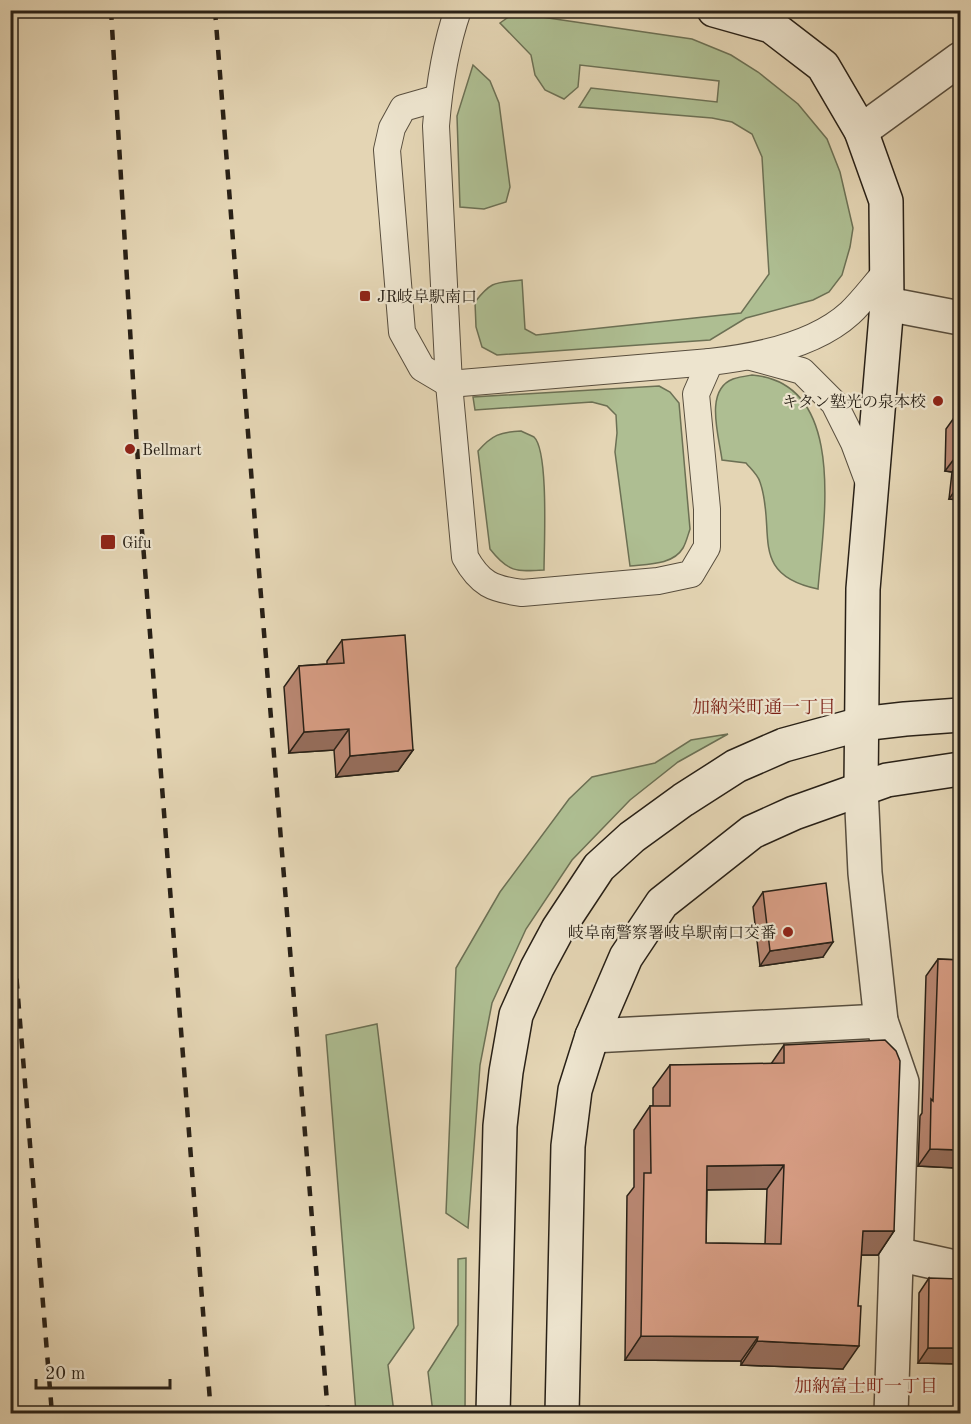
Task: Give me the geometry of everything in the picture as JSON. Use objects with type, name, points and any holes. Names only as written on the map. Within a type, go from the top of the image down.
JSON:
[{"type":"street","points":[[714,10],[769,18],[823,66],[861,131],[886,201],[887,304],[863,589],[861,788],[865,873],[882,1021],[902,1082],[891,1413]]},
{"type":"street","points":[[861,131],[960,59]]},
{"type":"street","points":[[887,304],[960,318]]},
{"type":"street","points":[[493,1413],[500,1126],[516,1014],[558,929],[599,867],[632,837],[683,800],[736,766],[784,745],[861,724],[905,718],[960,715]]},
{"type":"street","points":[[562,1413],[568,1146],[575,1090],[592,1036],[626,957],[662,903],[752,832],[794,813],[887,780],[960,769]]},
{"type":"street","points":[[592,1036],[882,1021]]},
{"type":"street","points":[[897,1254],[960,1268]]},
{"type":"lane","points":[[458,10],[438,98],[436,126],[449,384],[465,557],[472,571],[483,583],[502,590],[522,593],[658,580],[691,574],[707,547],[707,508],[696,394],[710,362]]},
{"type":"lane","points":[[438,98],[404,108],[392,128],[387,150],[402,332],[422,368],[449,384],[751,357],[815,336],[849,314],[887,271]]},
{"type":"lane","points":[[751,357],[802,371],[834,403],[854,443],[872,491]]},
{"type":"green space","points":[[514,13],[692,39],[731,55],[758,72],[798,104],[827,139],[840,172],[853,228],[842,275],[829,292],[813,300],[746,318],[710,340],[497,355],[482,347],[476,327],[475,302],[490,286],[500,282],[522,280],[525,329],[536,335],[741,313],[769,274],[762,157],[752,134],[732,122],[712,118],[579,107],[591,88],[717,102],[719,81],[580,65],[578,87],[564,99],[545,90],[535,75],[531,55],[500,23]]},
{"type":"green space","points":[[473,65],[490,81],[499,103],[510,187],[506,202],[484,209],[460,207],[457,116]]},
{"type":"green space","points":[[752,375],[783,384],[804,403],[817,429],[823,461],[825,495],[818,589],[796,582],[781,573],[773,561],[769,548],[764,500],[759,479],[746,463],[722,460],[715,415],[719,393],[724,385],[733,379]]},
{"type":"green space","points":[[659,386],[670,392],[679,403],[690,529],[683,548],[673,558],[660,563],[630,566],[615,452],[616,415],[607,406],[592,402],[475,410],[473,397]]},
{"type":"green space","points":[[521,431],[534,437],[542,460],[545,500],[544,570],[513,569],[502,562],[490,549],[478,451],[497,435]]},
{"type":"green space","points":[[728,734],[678,762],[630,800],[572,860],[526,929],[492,1003],[480,1065],[468,1228],[446,1213],[456,968],[500,892],[569,799],[592,777],[655,763],[691,740]]},
{"type":"green space","points":[[377,1024],[414,1328],[388,1365],[394,1413],[356,1413],[326,1035]]},
{"type":"green space","points":[[466,1258],[465,1413],[433,1413],[428,1372],[458,1325],[458,1259]]},
{"type":"building","points":[[405,635],[413,750],[350,756],[349,729],[304,732],[299,666],[344,663],[342,640]]},
{"type":"building","name":"岐阜南警察署岐阜駅南口交番","points":[[826,883],[833,942],[770,951],[763,892]]},
{"type":"building","points":[[938,959],[960,960],[960,1150],[930,1149]]},
{"type":"building","points":[[885,1040],[896,1051],[900,1061],[894,1231],[863,1231],[858,1306],[861,1306],[859,1346],[757,1341],[758,1337],[641,1336],[644,1173],[651,1173],[650,1106],[670,1106],[670,1065],[784,1063],[784,1045]],"holes":[[[784,1165],[781,1244],[706,1243],[707,1166]]]},
{"type":"building","points":[[929,1278],[960,1279],[960,1348],[928,1348]]},
{"type":"railway","points":[[111,10],[142,531],[211,1414]]},
{"type":"railway","points":[[215,10],[328,1414]]},
{"type":"railway","points":[[10,899],[52,1414]]},
{"type":"place","name":"JR岐阜駅南口","points":[[365,296]]},
{"type":"place","name":"キタン塾光の泉本校","points":[[938,401]]},
{"type":"place","name":"Bellmart","points":[[130,449]]},
{"type":"place","name":"Gifu","points":[[108,542]]},
{"type":"place","name":"岐阜南警察署岐阜駅南口交番","points":[[788,932]]},
{"type":"district","name":"加納栄町通一丁目","points":[[764,707]]},
{"type":"district","name":"加納富士町一丁目","points":[[866,1386]]}]
